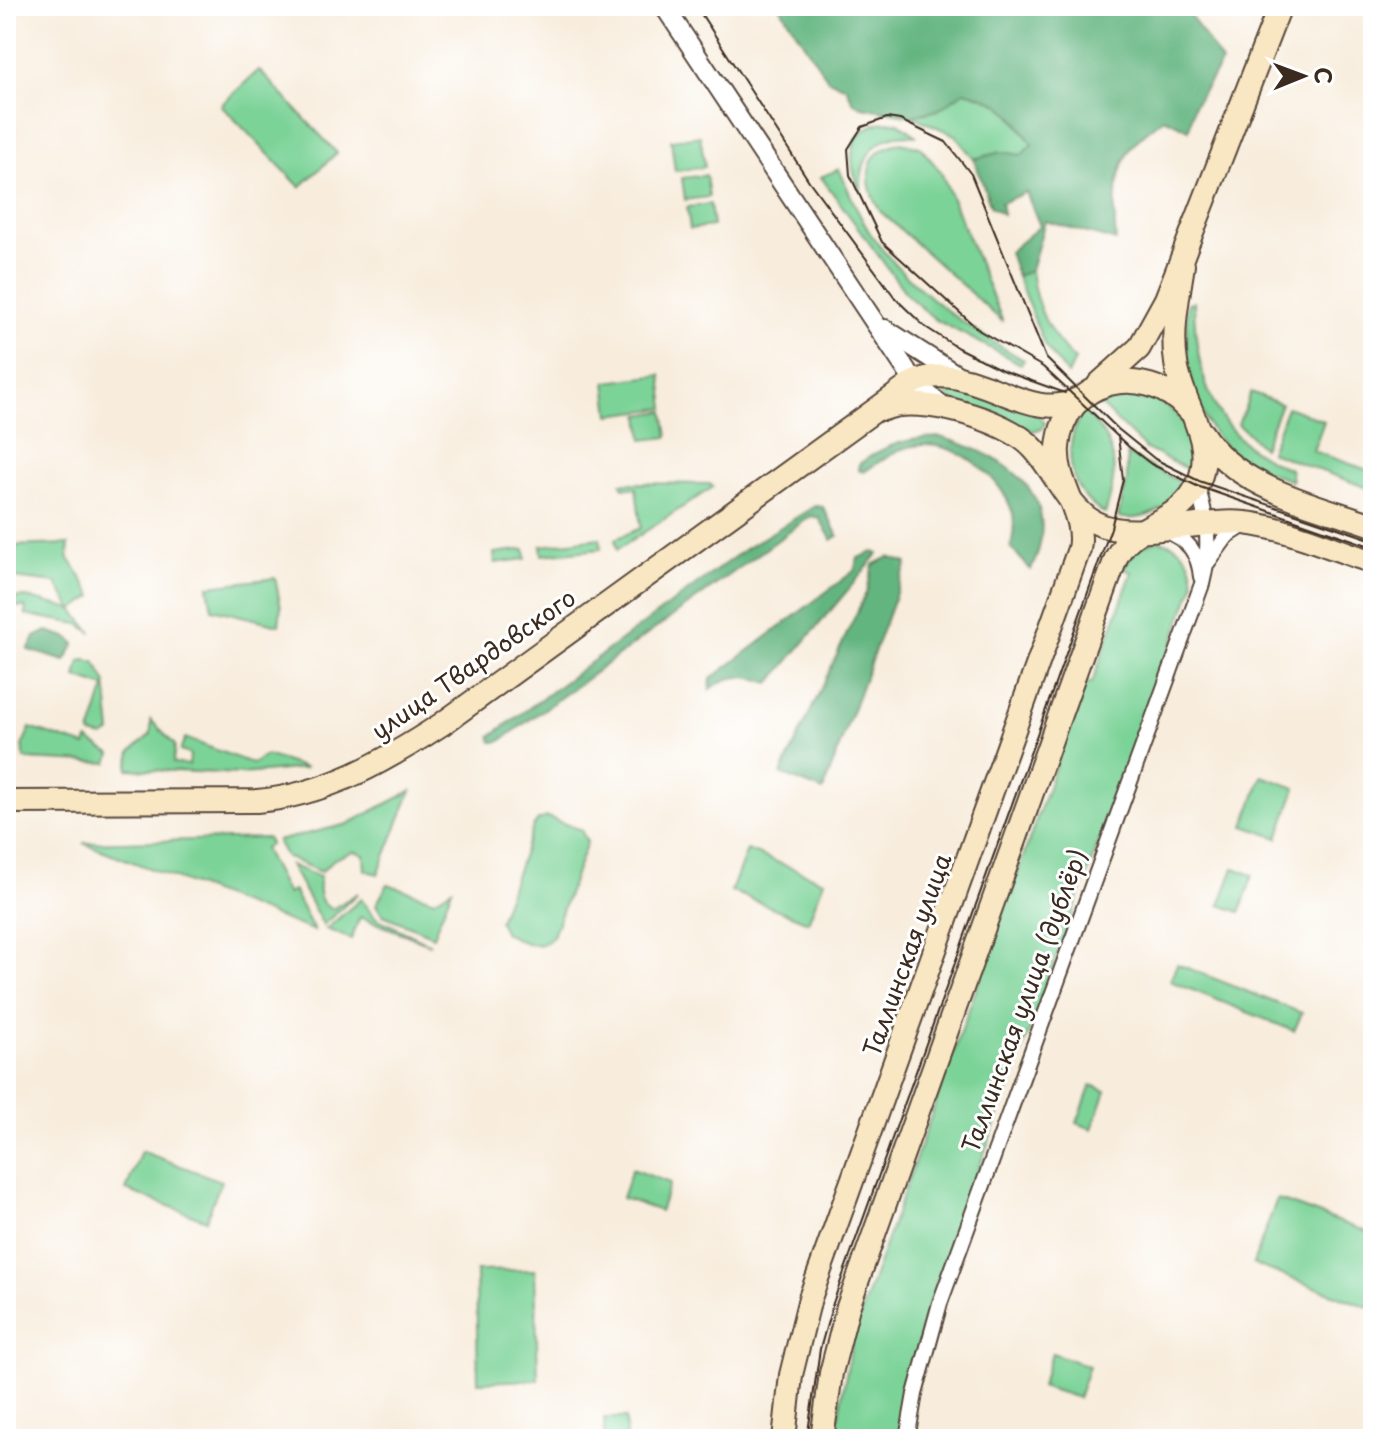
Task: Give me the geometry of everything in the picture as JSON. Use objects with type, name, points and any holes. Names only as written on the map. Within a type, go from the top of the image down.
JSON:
[{"type":"main road","name":"Таллинская улица","points":[[784,1439],[791,1375],[810,1298],[1079,549],[1080,527],[1059,474],[1058,442],[1085,394],[1144,343],[1183,265],[1280,6]]},
{"type":"main road","name":"Таллинская улица","points":[[1183,265],[1174,343],[1179,381],[1195,421],[1204,459],[1197,486]]},
{"type":"main road","name":"улица Твардовского","points":[[6,802],[257,801],[298,796],[327,787],[383,761],[442,724],[914,382],[933,376],[957,375],[1057,406],[1085,394]]},
{"type":"main road","points":[[1085,394],[1124,382],[1145,384],[1177,397],[1218,456],[1254,480],[1373,525]]},
{"type":"main road","name":"улица Твардовского","points":[[869,416],[904,403],[946,407],[1024,439],[1066,492]]},
{"type":"main road","points":[[822,1439],[831,1373],[848,1307],[1116,558],[1128,540],[1178,512],[1197,486]]},
{"type":"main road","points":[[1066,492],[1083,513],[1097,523],[1126,530],[1247,523],[1373,562]]},
{"type":"street","points":[[664,6],[914,382],[930,399],[946,407]]},
{"type":"street","points":[[871,314],[901,342],[957,375]]},
{"type":"street","name":"Таллинская улица (дублёр)","points":[[907,1439],[915,1394],[940,1303],[1202,584],[1207,562],[1207,523],[1197,486]]},
{"type":"street","name":"Таллинская улица (дублёр)","points":[[1207,562],[1227,536],[1247,523]]},
{"type":"street","points":[[1150,527],[1176,535],[1188,543],[1200,566],[1202,584]]},
{"type":"green space","points":[[779,6],[1184,6],[1222,62],[1194,106],[1189,130],[1164,118],[1128,153],[1116,190],[1116,241],[1045,221],[1031,270],[1017,276],[1009,252],[1040,226],[1026,192],[1001,203],[1003,214],[991,207],[974,159],[1001,152],[1022,155],[1032,144],[1012,116],[989,99],[965,91],[938,110],[912,116],[862,107],[853,102],[846,87],[828,80]]},
{"type":"green space","points":[[259,70],[337,153],[300,187],[221,105]]},
{"type":"green space","points":[[965,91],[999,104],[1011,115],[1032,144],[1022,155],[1001,152],[974,159],[955,135],[912,116],[938,110]]},
{"type":"green space","points":[[884,122],[899,123],[917,136],[892,137],[874,148],[864,166],[861,191],[852,159],[856,140],[862,132]]},
{"type":"green space","points":[[700,136],[705,167],[675,171],[671,140]]},
{"type":"green space","points":[[900,143],[920,147],[941,172],[1003,322],[880,211],[871,190],[869,170],[878,153]]},
{"type":"green space","points":[[839,169],[867,228],[903,273],[961,321],[1024,360],[1021,364],[936,320],[908,296],[821,177]]},
{"type":"green space","points":[[706,175],[709,197],[685,200],[682,178]]},
{"type":"green space","points":[[710,204],[713,226],[690,229],[687,207]]},
{"type":"green space","points":[[1031,270],[1045,320],[1075,360],[1068,375],[1045,346],[1017,276]]},
{"type":"green space","points":[[1194,302],[1199,356],[1214,404],[1226,424],[1243,442],[1264,457],[1290,469],[1292,481],[1238,457],[1217,438],[1207,421],[1198,403],[1188,362],[1186,322],[1188,303]]},
{"type":"green space","points":[[661,375],[665,408],[610,415],[606,382]]},
{"type":"green space","points":[[946,384],[1036,413],[1045,423],[1042,429],[1031,431],[949,399],[943,390]]},
{"type":"green space","points":[[1126,392],[1155,400],[1178,416],[1191,440],[1191,471],[1146,449],[1095,400]]},
{"type":"green space","points":[[1251,392],[1281,404],[1263,448],[1238,424]]},
{"type":"green space","points":[[1287,407],[1324,421],[1313,451],[1373,472],[1373,490],[1270,452]]},
{"type":"green space","points":[[664,411],[668,437],[643,440],[640,415]]},
{"type":"green space","points":[[1083,411],[1104,435],[1113,458],[1113,484],[1105,514],[1082,494],[1072,468],[1072,439]]},
{"type":"green space","points":[[940,437],[987,455],[1007,467],[1035,499],[1041,520],[1040,543],[1031,570],[1011,548],[1014,519],[1006,498],[989,475],[966,457],[940,447],[917,445],[893,453],[864,472],[858,470],[859,464],[888,447]]},
{"type":"green space","points":[[1127,454],[1186,485],[1173,500],[1156,512],[1138,518],[1118,517],[1127,481]]},
{"type":"green space","points":[[621,483],[711,484],[713,487],[617,550],[615,539],[641,528],[636,488],[623,488]]},
{"type":"green space","points":[[815,506],[823,507],[838,536],[832,540],[819,518],[811,516],[499,742],[492,742],[491,736],[745,549]]},
{"type":"green space","points":[[600,538],[601,549],[542,555],[541,546]]},
{"type":"green space","points":[[1158,540],[1174,545],[1185,554],[1194,584],[930,1301],[906,1395],[899,1439],[834,1439],[854,1332],[1085,683],[1092,683],[1132,572],[1123,569],[1137,548]]},
{"type":"green space","points":[[69,544],[68,557],[93,596],[73,610],[92,633],[79,624],[26,615],[25,607],[6,606],[6,598],[26,597],[72,609],[56,583],[6,577],[6,546]]},
{"type":"green space","points":[[525,549],[526,559],[495,563],[494,553]]},
{"type":"green space","points":[[873,552],[878,554],[770,683],[739,677],[725,680],[710,689],[711,679],[854,571],[858,558]]},
{"type":"green space","points":[[889,557],[907,563],[823,791],[781,774],[867,591],[873,565]]},
{"type":"green space","points":[[275,578],[281,607],[279,625],[212,609],[208,586]]},
{"type":"green space","points":[[47,631],[69,638],[75,644],[65,661],[28,650],[35,637]]},
{"type":"green space","points":[[80,661],[95,662],[106,681],[111,732],[103,737],[90,734],[105,687],[76,677]]},
{"type":"green space","points":[[151,720],[175,745],[173,763],[189,765],[190,754],[180,751],[185,738],[253,764],[266,755],[306,768],[243,774],[128,769],[131,752],[151,734]]},
{"type":"green space","points":[[30,728],[86,746],[88,740],[111,754],[108,763],[25,759],[22,746]]},
{"type":"green space","points":[[1262,776],[1296,788],[1278,838],[1244,826]]},
{"type":"green space","points":[[411,791],[378,874],[365,870],[364,855],[354,851],[334,859],[321,872],[286,857],[277,841],[348,824]]},
{"type":"green space","points":[[547,817],[581,830],[587,842],[553,936],[536,945],[505,933],[499,921],[533,827],[538,820]]},
{"type":"green space","points":[[267,838],[270,844],[264,849],[287,894],[293,890],[314,931],[83,843]]},
{"type":"green space","points":[[747,850],[824,881],[808,922],[731,891]]},
{"type":"green space","points":[[290,865],[320,877],[320,896],[324,904],[332,909],[358,893],[323,925]]},
{"type":"green space","points":[[1234,868],[1253,875],[1240,912],[1220,905]]},
{"type":"green space","points":[[388,884],[434,900],[452,889],[433,936],[383,915],[376,905]]},
{"type":"green space","points":[[361,899],[376,918],[430,944],[360,917],[351,939],[326,929]]},
{"type":"green space","points":[[1177,964],[1302,1013],[1294,1031],[1170,981]]},
{"type":"green space","points":[[1091,1085],[1106,1091],[1092,1129],[1077,1123]]},
{"type":"green space","points":[[141,1151],[221,1181],[206,1220],[126,1190]]},
{"type":"green space","points":[[632,1169],[670,1183],[660,1211],[622,1198]]},
{"type":"green space","points":[[1277,1199],[1373,1234],[1373,1309],[1253,1264]]},
{"type":"green space","points":[[535,1270],[538,1380],[478,1382],[476,1271]]},
{"type":"green space","points":[[1052,1353],[1089,1366],[1078,1398],[1041,1386]]},
{"type":"green space","points":[[604,1418],[626,1418],[626,1439],[605,1439]]},
{"type":"tram line","points":[[696,6],[809,181],[896,299],[924,326],[958,348],[1004,371],[1065,393]]},
{"type":"tram line","points":[[1373,540],[1199,481],[1155,459],[1118,429],[1046,358],[971,174],[946,142],[900,120],[887,118],[862,127],[848,149],[850,175],[882,242],[980,331],[1043,367],[1151,464],[1197,486],[1373,547]]},
{"type":"tram line","points":[[807,1439],[820,1349],[833,1303],[1111,528],[1123,480],[1118,436]]}]
